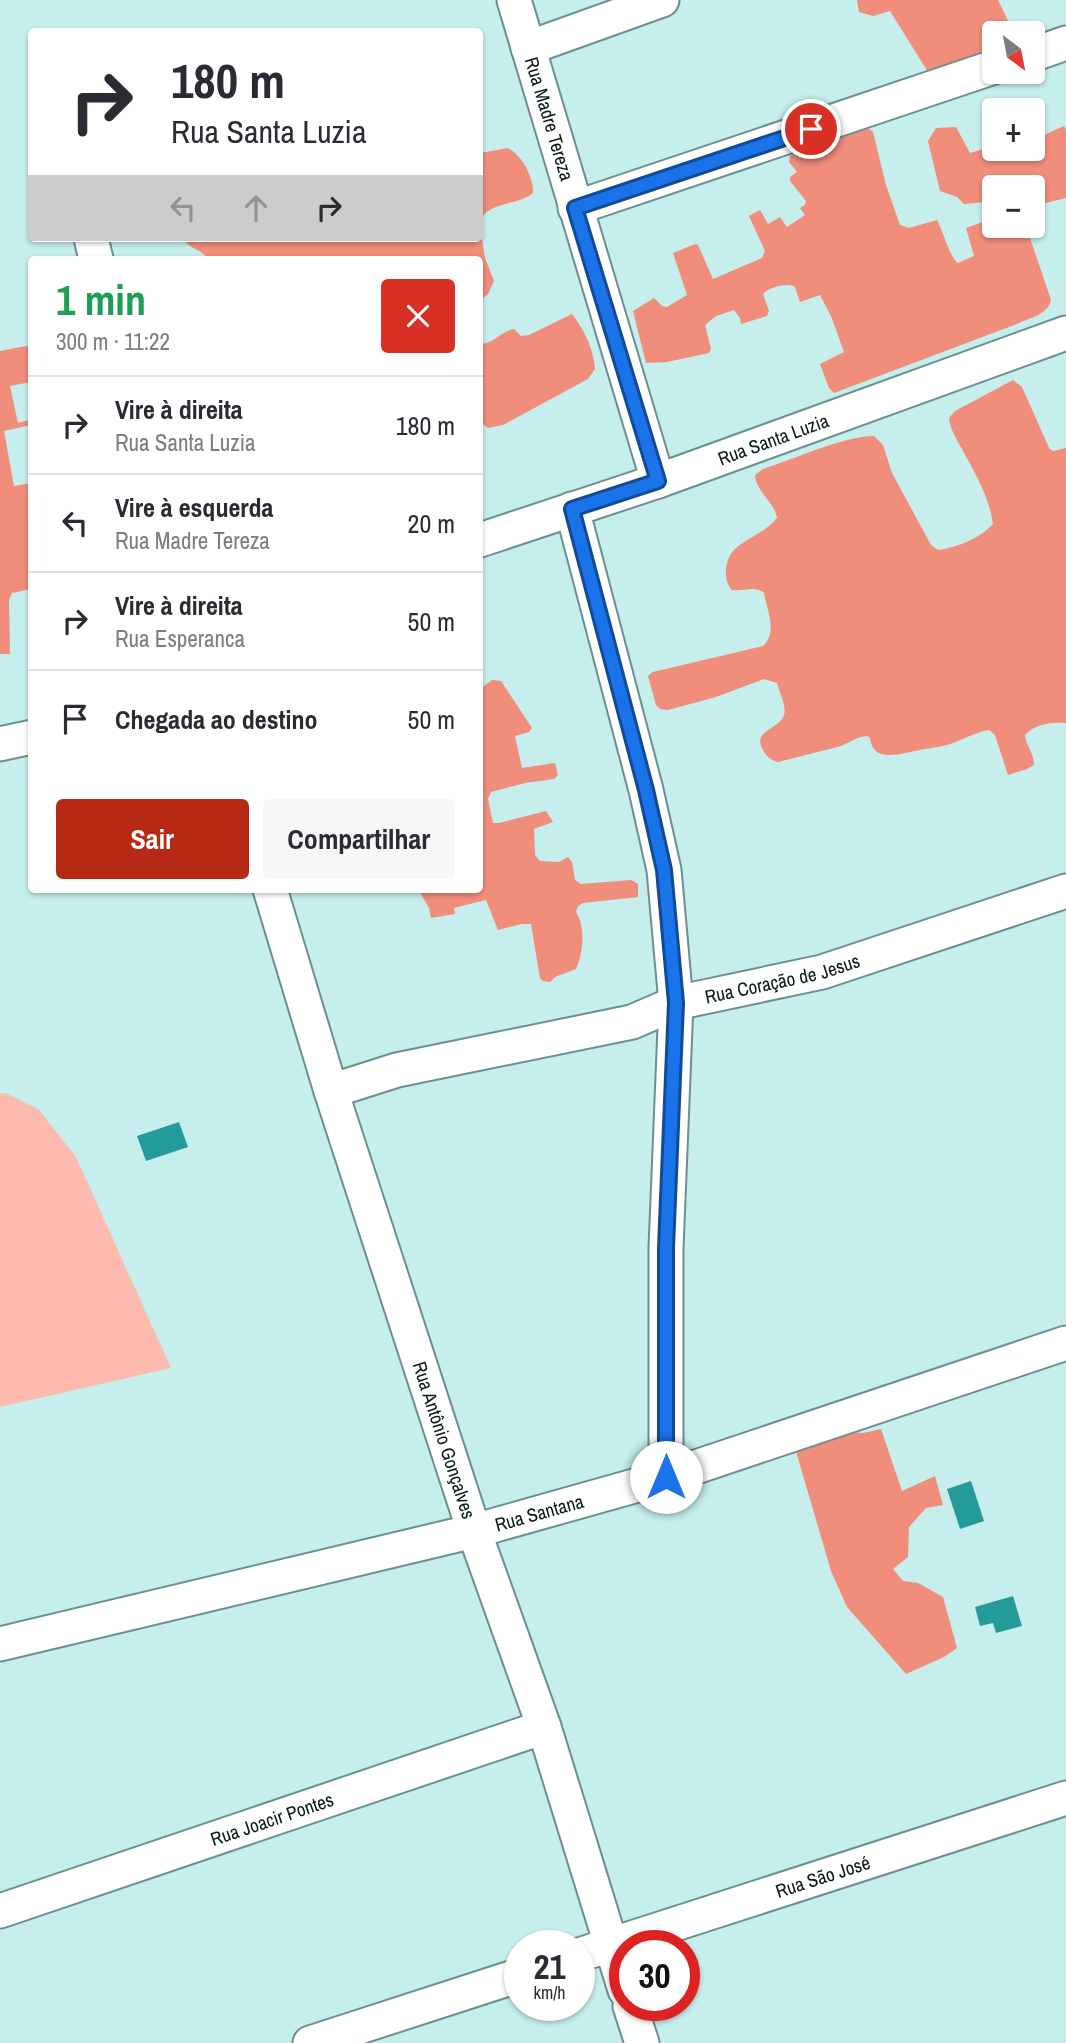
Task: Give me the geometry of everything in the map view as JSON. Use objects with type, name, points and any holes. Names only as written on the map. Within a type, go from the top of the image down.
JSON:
[{"type":"street","name":"Rua Madre Tereza","points":[[514,0],[658,481]]},
{"type":"street","points":[[528,48],[662,0]]},
{"type":"street","points":[[1045,50],[1066,43]]},
{"type":"street","points":[[575,208],[982,71]]},
{"type":"street","name":"Rua Santa Luzia","points":[[483,539],[658,481],[1066,333]]},
{"type":"street","points":[[572,509],[646,790],[664,870],[676,1003],[666,1248],[666,1477]]},
{"type":"street","points":[[0,744],[28,738]]},
{"type":"street","name":"Rua Coração de Jesus","points":[[331,1091],[397,1070],[632,1022],[676,1003],[822,972],[1066,891]]},
{"type":"street","name":"Rua Antônio Gonçalves","points":[[272,893],[331,1091],[474,1531],[544,1727],[609,1938]]},
{"type":"street","name":"Rua Santana","points":[[0,1644],[474,1531],[666,1477],[1066,1343]]},
{"type":"street","name":"Rua Joacir Pontes","points":[[0,1911],[544,1727]]},
{"type":"street","name":"Rua São José","points":[[657,1930],[1066,1798]]},
{"type":"street","points":[[310,2043],[504,1980]]},
{"type":"street","points":[[635,2021],[642,2043]]},
{"type":"shaded area","points":[[857,0],[998,0],[1008,21],[982,21],[982,52],[928,72],[890,11],[873,16],[859,12]]},
{"type":"shaded area","points":[[1064,126],[1066,129],[1066,198],[1045,203],[1045,175],[982,175],[982,202],[964,204],[957,197],[940,191],[928,141],[936,128],[956,127],[970,153],[982,150],[982,161],[1045,161],[1045,135]]},
{"type":"shaded area","points":[[868,128],[873,132],[886,185],[900,225],[909,228],[937,220],[949,250],[958,263],[974,256],[966,228],[982,222],[982,238],[1030,238],[1051,300],[1049,305],[1037,315],[1017,324],[834,393],[829,388],[820,364],[844,352],[831,316],[820,295],[800,302],[795,287],[783,285],[763,294],[769,311],[767,316],[741,324],[734,310],[716,316],[705,325],[711,349],[709,353],[667,362],[646,363],[633,311],[654,298],[667,307],[687,295],[673,253],[698,245],[713,279],[762,258],[765,251],[749,216],[760,210],[768,224],[780,217],[787,227],[805,215],[800,208],[806,201],[790,181],[790,177],[797,172],[789,162],[790,156],[814,145]]},
{"type":"shaded area","points":[[508,148],[513,151],[526,168],[533,193],[489,210],[483,217],[483,152]]},
{"type":"shaded area","points":[[186,242],[482,242],[485,258],[494,281],[483,298],[483,256],[205,256]]},
{"type":"shaded area","points":[[572,314],[593,354],[595,369],[588,379],[503,425],[488,428],[483,424],[483,343],[514,329],[521,336],[529,335]]},
{"type":"shaded area","points":[[28,346],[28,383],[10,386],[18,423],[28,420],[28,426],[4,431],[14,486],[28,484],[28,590],[12,593],[9,600],[10,654],[0,654],[0,351]]},
{"type":"shaded area","points":[[1013,380],[1022,387],[1049,448],[1053,451],[1066,448],[1066,723],[1044,724],[1025,735],[1034,765],[1008,775],[995,735],[989,730],[943,746],[894,755],[881,754],[872,746],[870,738],[860,737],[841,746],[778,762],[770,759],[760,742],[764,733],[782,720],[784,707],[777,683],[764,679],[716,697],[668,710],[660,709],[656,705],[648,676],[653,672],[763,646],[770,634],[764,593],[753,589],[732,590],[726,575],[729,558],[735,549],[777,518],[758,486],[755,475],[763,469],[834,444],[874,436],[883,445],[892,473],[931,545],[938,550],[960,544],[975,538],[993,524],[982,487],[955,436],[949,418],[955,411]]},
{"type":"shaded area","points":[[492,680],[501,681],[532,728],[529,732],[515,736],[522,768],[555,763],[558,775],[554,779],[491,792],[488,799],[493,823],[546,811],[553,822],[534,829],[535,855],[540,861],[559,862],[568,857],[572,862],[575,880],[581,884],[631,880],[638,884],[638,897],[583,903],[578,906],[576,912],[581,925],[582,948],[576,969],[555,977],[550,982],[540,978],[531,924],[498,930],[486,900],[454,908],[455,914],[431,918],[420,893],[483,893],[483,687]]},
{"type":"shaded area","points":[[0,1093],[8,1094],[39,1110],[76,1157],[171,1368],[0,1407]]},
{"type":"shaded area","points":[[881,1429],[902,1491],[935,1476],[943,1505],[926,1508],[909,1527],[908,1557],[893,1569],[903,1581],[918,1583],[943,1597],[957,1648],[944,1657],[906,1674],[847,1607],[831,1571],[795,1448],[840,1431],[863,1433]]},
{"type":"water","points":[[179,1122],[188,1147],[146,1161],[137,1136]]},
{"type":"water","points":[[971,1481],[984,1521],[960,1529],[947,1489]]},
{"type":"water","points":[[1013,1596],[1022,1626],[996,1633],[993,1623],[980,1626],[975,1607]]},
{"type":"route","points":[[666,1477],[666,1248],[676,1003],[664,870],[646,790],[572,509],[658,481],[575,208],[811,129]]}]
